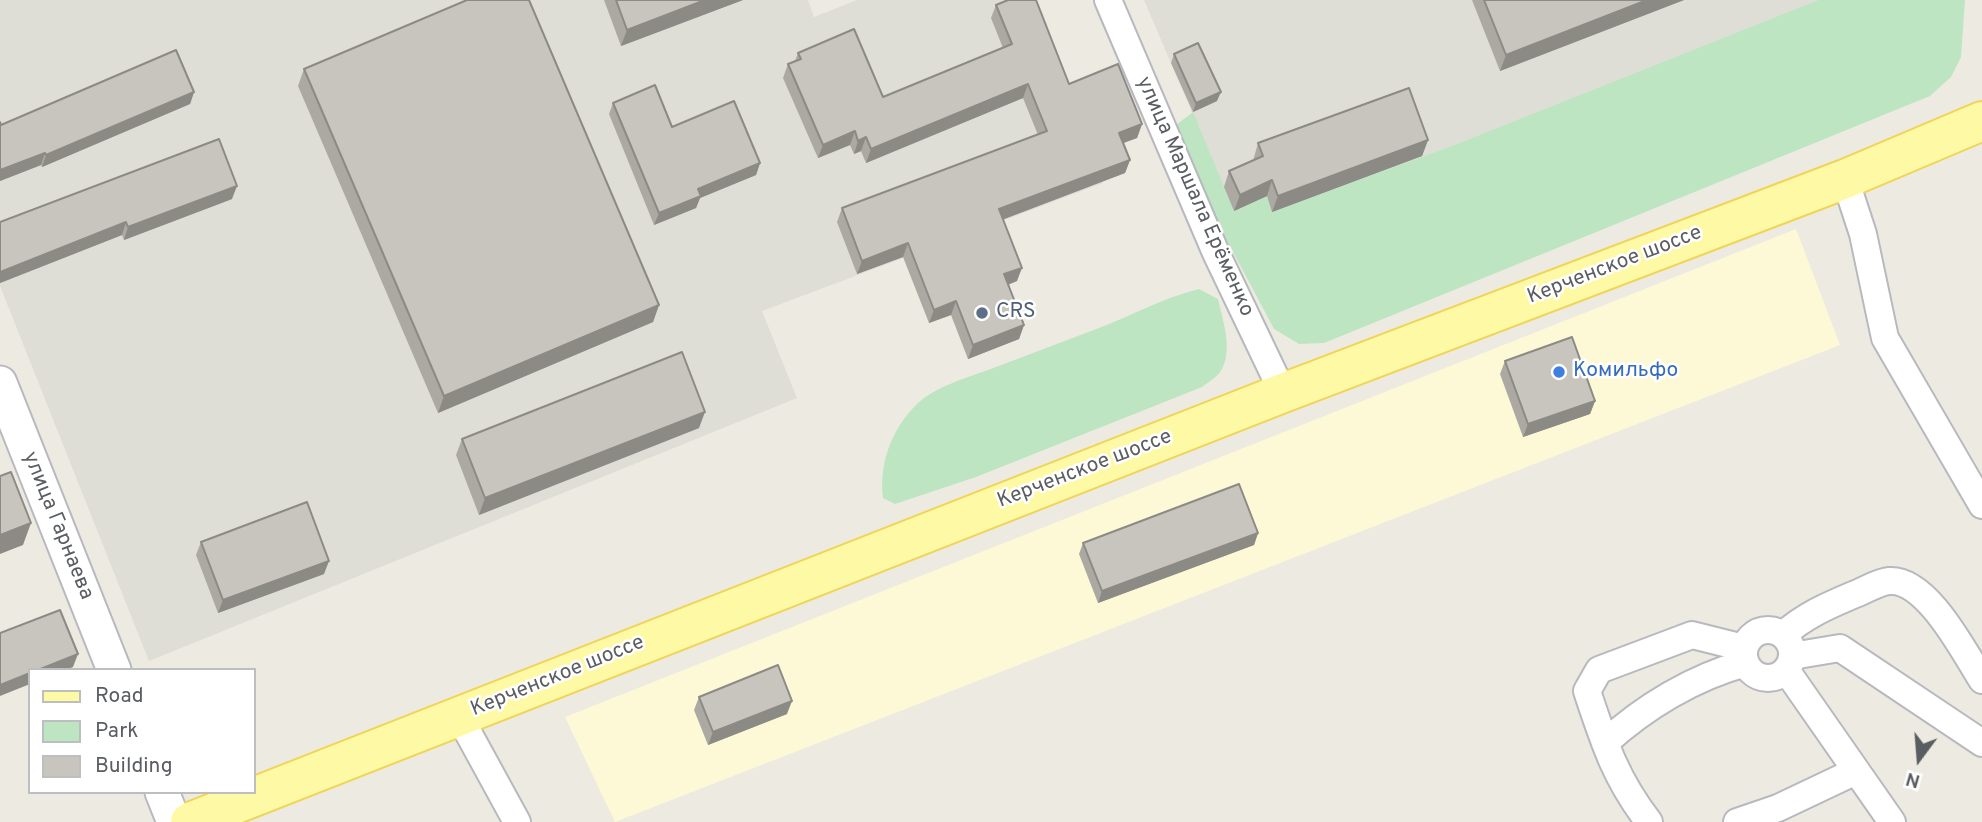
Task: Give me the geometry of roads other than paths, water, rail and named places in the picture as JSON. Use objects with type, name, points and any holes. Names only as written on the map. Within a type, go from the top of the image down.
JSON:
[{"type":"main road","name":"Керченское шоссе","points":[[190,822],[1283,393],[1845,178],[1982,121]]},
{"type":"street","name":"улица Маршала Ерёменко","points":[[1108,0],[1216,253],[1283,393]]},
{"type":"street","points":[[1845,178],[1863,234],[1885,338],[1982,505]]},
{"type":"street","name":"улица Гарнаева","points":[[0,383],[113,668]]},
{"type":"street","points":[[1892,822],[1856,771],[1787,654],[1776,631],[1760,631],[1748,640],[1745,655],[1756,675],[1764,678],[1780,675],[1787,654],[1798,621],[1822,608],[1889,581],[1906,585],[1932,604],[1982,680]]},
{"type":"street","points":[[1649,822],[1627,791],[1611,761],[1587,691],[1599,670],[1692,635],[1745,655]]},
{"type":"street","points":[[1787,654],[1840,648],[1982,743]]},
{"type":"street","points":[[1605,743],[1628,722],[1745,655]]},
{"type":"street","points":[[459,716],[517,822]]},
{"type":"street","points":[[1737,822],[1779,808],[1856,771]]},
{"type":"street","points":[[163,794],[174,822]]},
{"type":"place","name":"CRS","points":[[982,313]]},
{"type":"place","name":"Комильфо","points":[[1559,372]]}]
